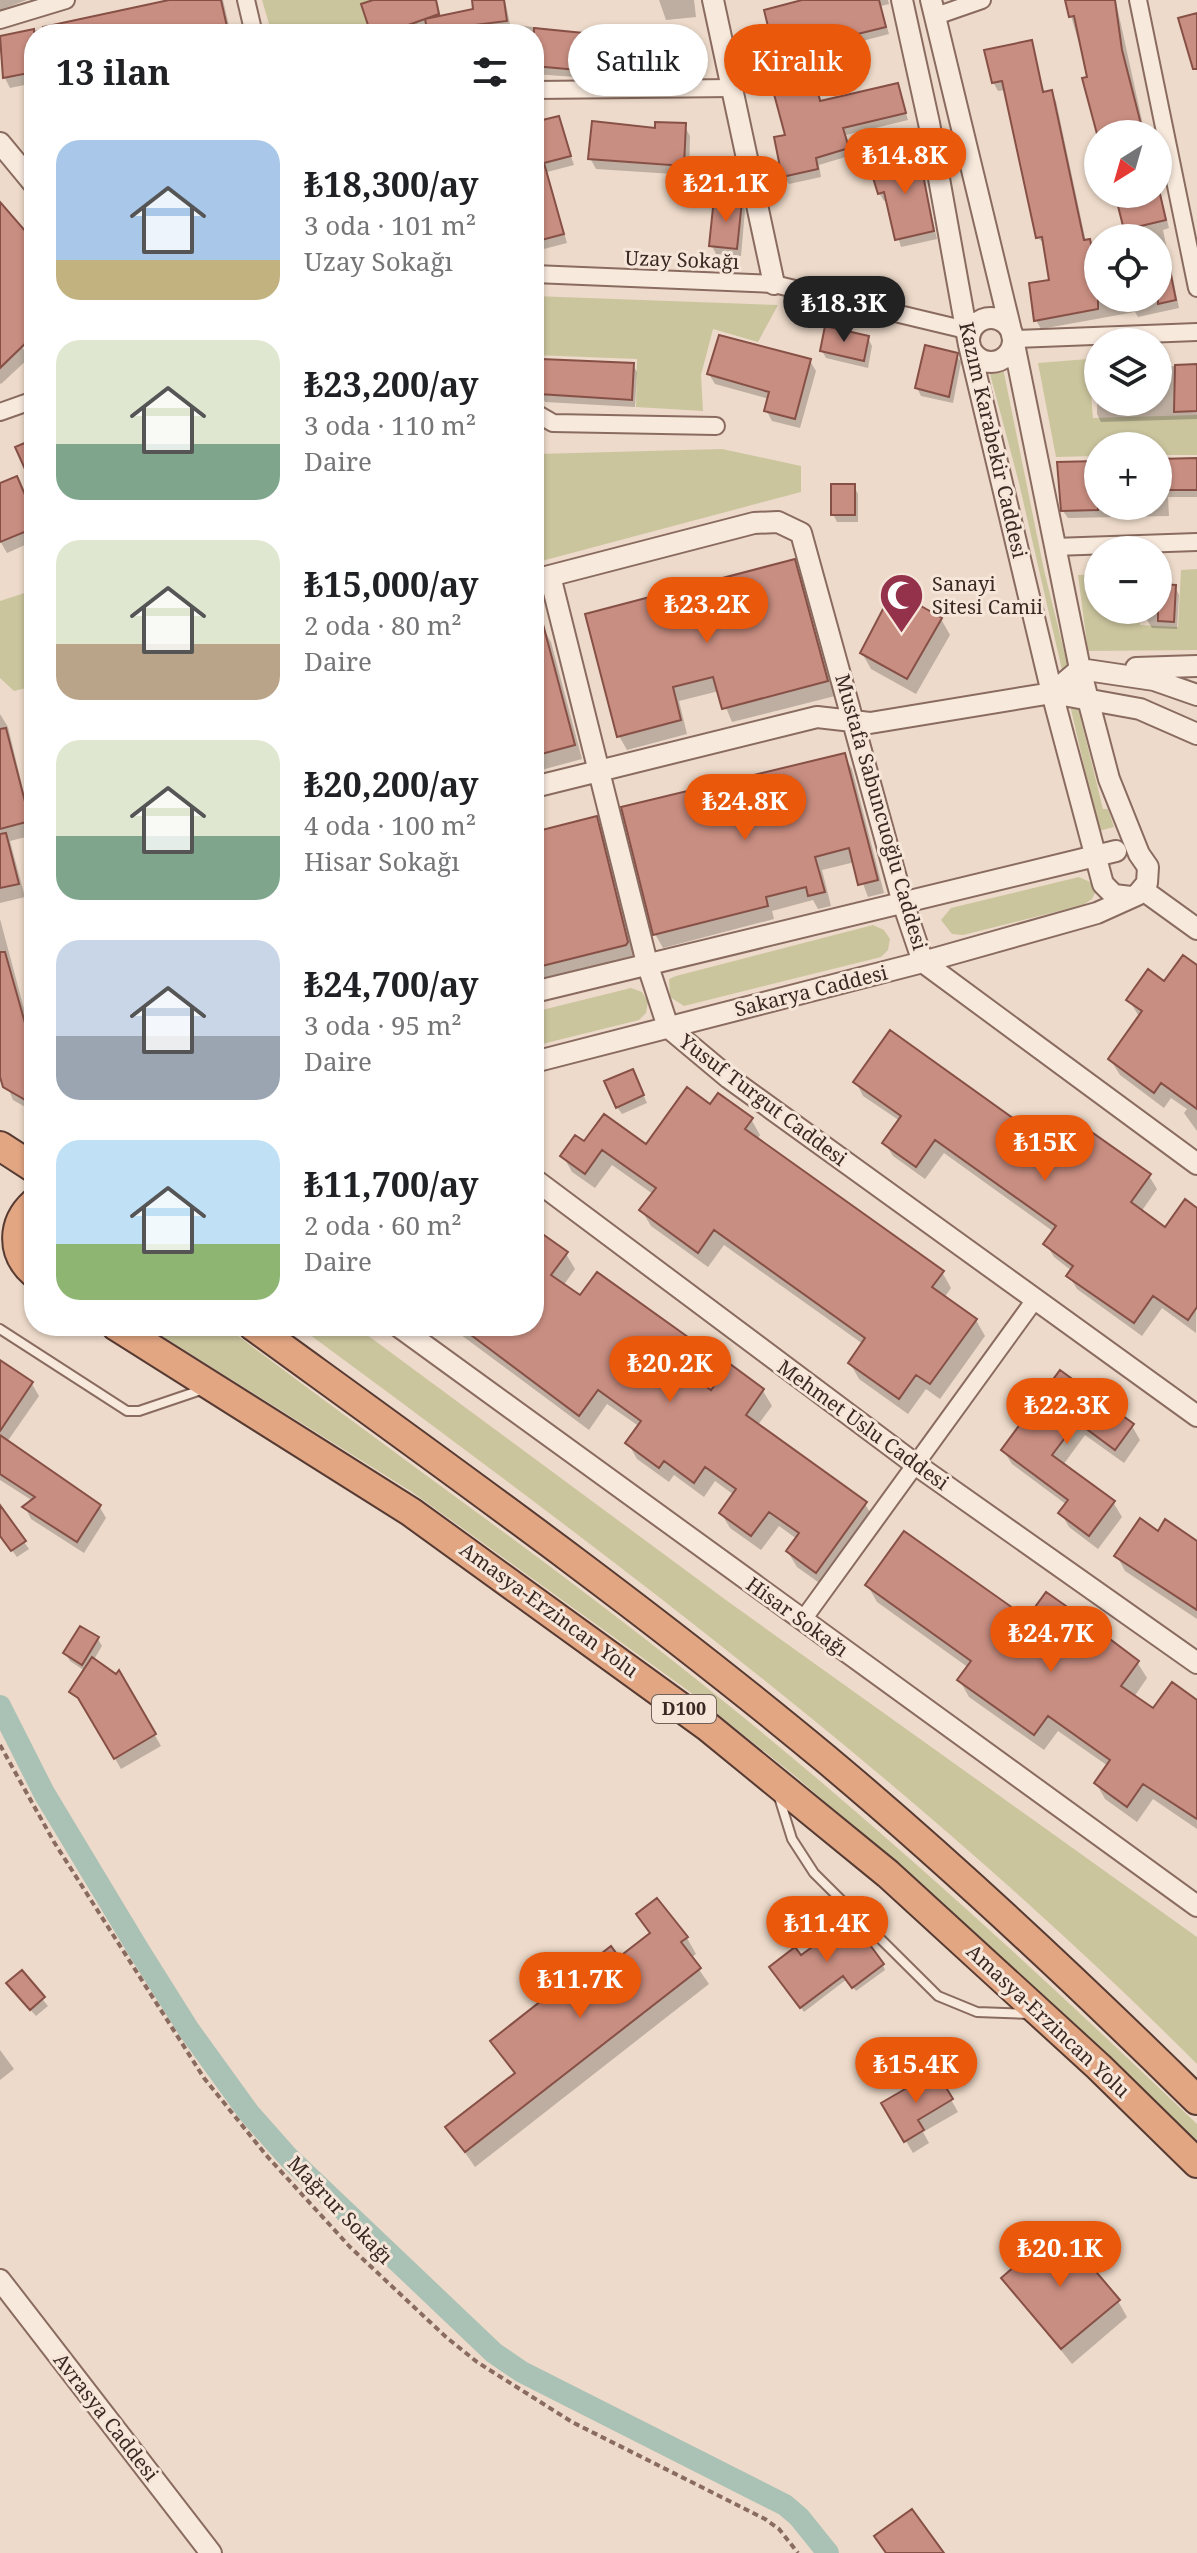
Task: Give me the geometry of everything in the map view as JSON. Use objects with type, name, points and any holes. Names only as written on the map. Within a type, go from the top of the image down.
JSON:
[{"type":"highway","points":[[0,1146],[24,1162]]},
{"type":"highway","points":[[24,1218],[17,1229],[17,1243],[24,1261]]},
{"type":"highway","points":[[0,1249],[24,1266]]},
{"type":"highway","name":"Amasya-Erzincan Yolu","points":[[132,1336],[484,1562],[773,1777],[888,1874],[1042,2014],[1197,2163]]},
{"type":"highway","name":"D100","points":[[267,1336],[650,1619],[827,1760],[1034,1942],[1197,2100]]},
{"type":"street","points":[[0,20],[66,0]]},
{"type":"street","points":[[246,0],[252,24]]},
{"type":"street","points":[[713,0],[724,46]]},
{"type":"street","name":"Kazım Karabekir Caddesi","points":[[902,0],[929,123],[968,338],[1052,693],[1098,866]]},
{"type":"street","points":[[934,8],[982,0]]},
{"type":"street","points":[[1138,0],[1197,288]]},
{"type":"street","name":"Kazım Karabekir Caddesi","points":[[934,8],[1013,339],[1080,669],[1109,779],[1149,875],[1137,893]]},
{"type":"street","points":[[544,90],[724,88]]},
{"type":"street","points":[[736,96],[774,284]]},
{"type":"street","points":[[0,143],[24,172]]},
{"type":"street","name":"Uzay Sokağı","points":[[544,274],[774,284],[968,338]]},
{"type":"street","points":[[989,317],[1003,321],[1013,339],[1009,353],[991,362],[977,358],[968,338],[975,324],[989,317]]},
{"type":"street","points":[[1013,339],[1197,332]]},
{"type":"street","points":[[0,412],[24,404]]},
{"type":"street","points":[[544,418],[553,423],[716,426]]},
{"type":"street","name":"Mustafa Sabuncuoğlu Caddesi","points":[[544,577],[767,521],[790,526],[806,540],[903,903],[923,962],[1197,1164]]},
{"type":"street","points":[[1054,547],[1197,542]]},
{"type":"street","name":"Yusuf Turgut Caddesi","points":[[544,585],[647,963],[668,1027],[729,1078],[1197,1416]]},
{"type":"street","points":[[1052,693],[1080,669],[1197,666]]},
{"type":"street","points":[[1080,669],[1140,677],[1197,695]]},
{"type":"street","points":[[544,784],[817,717],[829,716],[855,724],[1052,693],[1140,709],[1197,734]]},
{"type":"street","points":[[544,989],[903,903],[1098,866],[1116,851],[1139,854]]},
{"type":"street","points":[[1098,866],[1114,895],[1137,893],[1197,929]]},
{"type":"street","name":"Sakarya Caddesi","points":[[544,1059],[923,962],[1097,913],[1137,893]]},
{"type":"street","name":"Mehmet Uslu Caddesi","points":[[544,1186],[915,1464],[1197,1663]]},
{"type":"street","points":[[802,1621],[1034,1301]]},
{"type":"street","name":"Hisar Sokağı","points":[[412,1336],[1197,1906]]},
{"type":"street","name":"Avrasya Caddesi","points":[[0,2280],[211,2553]]},
{"type":"lane","points":[[0,1329],[127,1411],[159,1406],[213,1386]]},
{"type":"lane","points":[[773,1777],[792,1839],[814,1873],[938,1996],[977,2012],[1042,2014]]},
{"type":"path","name":"Mağrur Sokağı","points":[[0,1745],[54,1842],[204,2078],[266,2155],[350,2247],[477,2362],[584,2429],[765,2519],[779,2529],[798,2553]]},
{"type":"shaded area","points":[[262,0],[410,0],[417,24],[269,24]]},
{"type":"shaded area","points":[[544,296],[778,305],[758,342],[713,329],[701,375],[703,411],[636,407],[637,359],[544,355]]},
{"type":"shaded area","points":[[1084,359],[1084,416],[1197,415],[1197,455],[1172,455],[1172,432],[1084,432],[1084,456],[1056,457],[1038,363]]},
{"type":"shaded area","points":[[1003,368],[1044,570],[1103,809],[1108,809],[1114,827],[1099,831],[1019,483],[989,370]]},
{"type":"shaded area","points":[[722,449],[801,466],[801,492],[544,560],[544,454]]},
{"type":"shaded area","points":[[1197,569],[1197,650],[1088,651],[1084,624],[1178,627],[1181,570]]},
{"type":"shaded area","points":[[1078,575],[1084,575],[1084,621]]},
{"type":"shaded area","points":[[24,593],[24,688],[14,691],[0,678],[0,601]]},
{"type":"shaded area","points":[[1079,877],[1090,882],[1096,891],[1092,899],[1083,905],[963,935],[952,934],[941,920],[951,908]]},
{"type":"shaded area","points":[[873,925],[884,930],[890,939],[888,950],[881,957],[684,1006],[670,997],[669,979],[676,976]]},
{"type":"shaded area","points":[[631,988],[642,992],[648,1002],[646,1013],[639,1020],[544,1044],[544,1010]]},
{"type":"shaded area","points":[[162,1336],[239,1336],[643,1637],[829,1789],[1015,1954],[1197,2124],[1197,2141],[950,1910],[795,1776],[690,1692],[412,1492]]},
{"type":"shaded area","points":[[311,1336],[369,1336],[730,1603],[1197,1937],[1197,2064],[985,1865],[874,1770],[762,1678],[532,1500]]},
{"type":"building","points":[[169,0],[221,0],[226,24],[57,24]]},
{"type":"building","points":[[373,0],[436,0],[439,14],[411,24],[368,24],[361,4]]},
{"type":"building","points":[[472,0],[504,0],[507,21],[426,24],[425,19],[473,9]]},
{"type":"building","points":[[802,0],[879,0],[886,27],[871,31],[871,24],[767,24],[764,10]]},
{"type":"building","points":[[1065,0],[1115,0],[1122,50],[1140,120],[1093,120],[1082,78],[1087,77],[1074,16],[1069,17]]},
{"type":"building","points":[[1197,13],[1197,69],[1193,69],[1178,18]]},
{"type":"building","points":[[544,29],[568,31],[568,69],[544,67]]},
{"type":"building","points":[[24,31],[24,74],[3,78],[0,36]]},
{"type":"building","points":[[1032,40],[1043,92],[1052,90],[1084,240],[1084,312],[1034,321],[1029,283],[1049,280],[1042,237],[1036,238],[1002,81],[992,83],[984,50]]},
{"type":"building","points":[[898,83],[906,113],[843,128],[849,148],[816,158],[818,169],[782,177],[774,137],[785,135],[774,96],[819,96],[820,101],[842,96],[871,96],[871,89]]},
{"type":"building","points":[[559,116],[571,156],[544,163],[544,120]]},
{"type":"building","points":[[592,121],[655,128],[655,122],[686,123],[684,166],[588,159]]},
{"type":"building","points":[[919,154],[934,231],[895,240],[884,192],[878,194],[870,168]]},
{"type":"building","points":[[544,163],[564,234],[544,239]]},
{"type":"building","points":[[714,198],[742,201],[737,249],[709,246]]},
{"type":"building","points":[[0,202],[24,230],[24,345],[0,368]]},
{"type":"building","points":[[1118,208],[1163,208],[1166,220],[1149,224],[1122,224]]},
{"type":"building","points":[[1172,280],[1176,300],[1172,301]]},
{"type":"building","points":[[825,326],[869,336],[864,361],[820,351]]},
{"type":"building","points":[[719,335],[811,359],[795,419],[764,411],[769,392],[707,374]]},
{"type":"building","points":[[925,345],[958,353],[949,397],[915,388]]},
{"type":"building","points":[[544,359],[634,363],[632,400],[544,394]]},
{"type":"building","points":[[1197,364],[1197,411],[1174,412],[1175,365]]},
{"type":"building","points":[[24,443],[24,467],[15,447]]},
{"type":"building","points":[[1197,458],[1197,490],[1172,490],[1172,459]]},
{"type":"building","points":[[1084,461],[1084,510],[1061,511],[1057,462]]},
{"type":"building","points":[[17,476],[24,492],[24,532],[0,542],[0,483]]},
{"type":"building","points":[[831,484],[855,484],[855,515],[831,515]]},
{"type":"building","points":[[795,559],[828,681],[722,709],[713,677],[673,687],[681,720],[617,737],[585,614]]},
{"type":"building","points":[[1172,585],[1176,585],[1172,622]]},
{"type":"building","name":"Sanayi Sitesi Camii","points":[[893,590],[942,618],[907,679],[860,653]]},
{"type":"building","points":[[544,628],[575,745],[544,753]]},
{"type":"building","points":[[6,728],[24,798],[24,823],[0,829],[0,729]]},
{"type":"building","points":[[845,753],[878,880],[858,885],[849,848],[815,857],[825,892],[808,896],[806,887],[766,897],[768,906],[653,935],[621,807]]},
{"type":"building","points":[[597,816],[628,942],[626,945],[544,966],[544,829]]},
{"type":"building","points":[[6,833],[19,884],[0,888],[0,834]]},
{"type":"building","points":[[0,952],[5,952],[24,1019],[24,1099],[3,1087],[0,1077]]},
{"type":"building","points":[[1183,955],[1197,965],[1197,1109],[1161,1083],[1154,1093],[1108,1059],[1142,1011],[1126,1000],[1148,969],[1164,981]]},
{"type":"building","points":[[890,1030],[1070,1159],[1090,1131],[1151,1174],[1131,1202],[1165,1227],[1185,1199],[1197,1208],[1197,1307],[1188,1320],[1153,1296],[1134,1323],[1066,1276],[1073,1266],[1043,1244],[1056,1226],[935,1140],[916,1167],[882,1143],[901,1116],[853,1082]]},
{"type":"building","points":[[633,1069],[644,1095],[616,1108],[604,1081]]},
{"type":"building","points":[[687,1087],[710,1104],[718,1093],[753,1118],[745,1129],[944,1271],[932,1287],[977,1319],[930,1384],[916,1375],[899,1399],[848,1363],[865,1338],[714,1230],[698,1253],[639,1210],[656,1188],[602,1150],[585,1174],[560,1156],[575,1135],[584,1141],[604,1114],[646,1144]]},
{"type":"building","points":[[544,1235],[568,1252],[551,1275],[580,1295],[597,1272],[699,1345],[682,1369],[711,1390],[730,1364],[764,1389],[746,1415],[867,1502],[816,1573],[786,1551],[799,1533],[769,1512],[751,1536],[719,1513],[736,1489],[705,1467],[694,1483],[664,1461],[659,1468],[625,1443],[641,1421],[598,1390],[579,1416],[472,1336],[544,1336]]},
{"type":"building","points":[[0,1360],[33,1382],[0,1431]]},
{"type":"building","points":[[1060,1370],[1134,1424],[1115,1450],[1077,1422],[1052,1455],[1115,1501],[1089,1536],[1058,1513],[1068,1500],[1001,1450]]},
{"type":"building","points":[[0,1435],[101,1505],[77,1542],[22,1507],[35,1497],[0,1474]]},
{"type":"building","points":[[0,1505],[26,1541],[11,1551],[0,1536]]},
{"type":"building","points":[[1140,1518],[1158,1531],[1165,1519],[1197,1541],[1197,1610],[1114,1556]]},
{"type":"building","points":[[904,1531],[1027,1618],[1046,1592],[1066,1606],[1139,1661],[1121,1686],[1153,1708],[1172,1682],[1197,1700],[1197,1819],[1143,1784],[1127,1807],[1094,1783],[1110,1760],[1048,1716],[1034,1735],[957,1680],[971,1661],[865,1585]]},
{"type":"building","points":[[80,1626],[99,1637],[82,1665],[63,1653]]},
{"type":"building","points":[[92,1657],[116,1674],[119,1670],[156,1734],[114,1759],[78,1698],[69,1692]]},
{"type":"building","points":[[657,1898],[688,1937],[681,1942],[701,1968],[465,2152],[445,2127],[515,2073],[490,2041],[611,1946],[619,1957],[650,1933],[636,1914]]},
{"type":"building","points":[[851,1919],[884,1964],[852,1988],[843,1976],[800,2008],[769,1967],[795,1947],[801,1955]]},
{"type":"building","points":[[22,1970],[45,1997],[30,2010],[6,1983]]},
{"type":"building","points":[[936,2071],[953,2099],[918,2120],[924,2130],[904,2142],[881,2103]]},
{"type":"building","points":[[1059,2228],[1120,2300],[1061,2349],[1001,2278]]},
{"type":"building","points":[[912,2509],[944,2553],[886,2553],[874,2536]]},
{"type":"waterway","points":[[0,1706],[44,1793],[189,2030],[249,2113],[288,2157],[494,2353],[522,2372],[785,2505],[799,2517],[828,2553]]},
{"type":"place","name":"Sanayi Sitesi Camii","points":[[901,635]]}]
